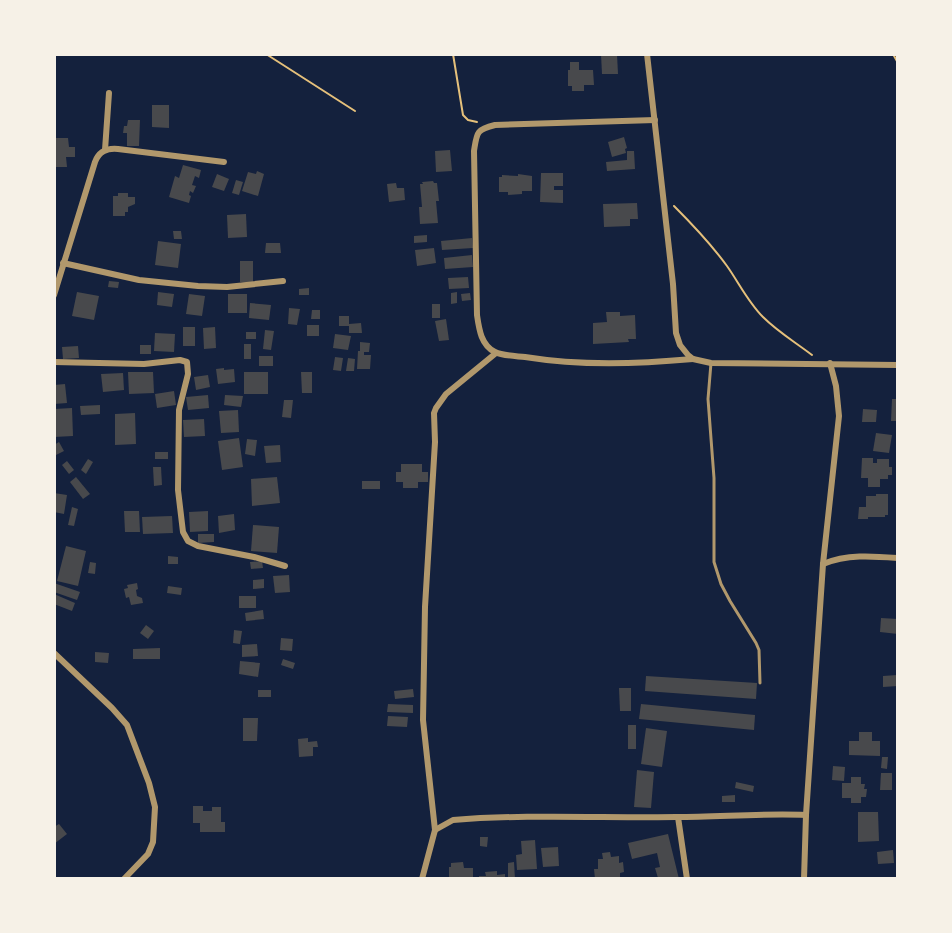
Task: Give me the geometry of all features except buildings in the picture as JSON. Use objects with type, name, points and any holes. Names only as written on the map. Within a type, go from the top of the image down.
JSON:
[{"type":"street","points":[[647,54],[676,333],[680,345],[693,359]]},
{"type":"street","points":[[105,150],[109,93]]},
{"type":"street","points":[[655,120],[492,126],[481,129],[476,135],[477,315],[484,343],[496,353],[583,363],[693,359],[711,363],[898,365]]},
{"type":"street","points":[[54,295],[97,158],[105,150],[224,162]]},
{"type":"street","points":[[63,263],[139,280],[206,286],[283,281]]},
{"type":"street","points":[[422,879],[435,830],[423,720],[434,413],[446,394],[496,353]]},
{"type":"street","points":[[54,362],[187,362],[188,374],[179,410],[178,490],[183,532],[193,544],[285,566]]},
{"type":"street","points":[[804,879],[823,564],[839,416],[836,386],[826,363]]},
{"type":"street","points":[[823,564],[849,556],[898,558]]},
{"type":"street","points":[[54,653],[127,725],[149,783],[155,807],[153,842],[142,862],[124,879]]},
{"type":"street","points":[[435,830],[453,820],[467,819],[806,815]]},
{"type":"street","points":[[678,817],[687,879]]},
{"type":"street","points":[[804,870],[811,879]]},
{"type":"lane","points":[[711,363],[708,399],[714,478],[714,562],[721,584],[759,650],[760,683]]},
{"type":"path","points":[[266,54],[355,111]]},
{"type":"path","points":[[453,54],[463,115],[468,120],[492,126]]},
{"type":"path","points":[[893,54],[898,63]]},
{"type":"path","points":[[662,195],[709,240],[762,316],[789,340],[826,363]]}]
